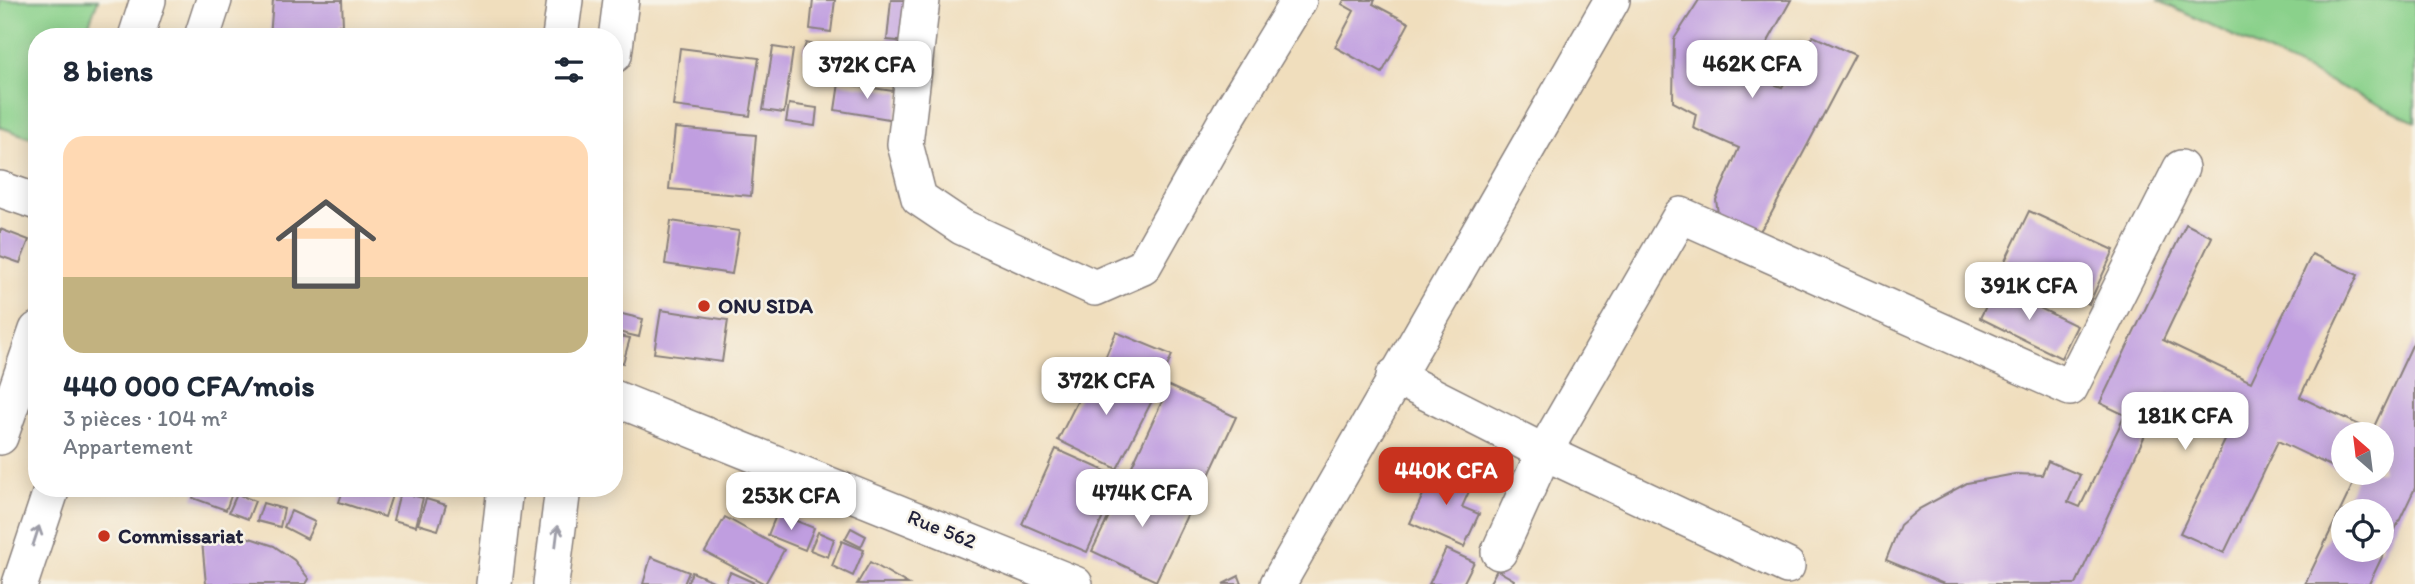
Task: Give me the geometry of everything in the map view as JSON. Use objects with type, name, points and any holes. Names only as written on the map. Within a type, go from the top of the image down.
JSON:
[{"type":"street","points":[[139,28],[148,0]]},
{"type":"street","points":[[205,28],[214,0]]},
{"type":"street","points":[[561,28],[565,0]]},
{"type":"street","points":[[617,28],[621,0]]},
{"type":"street","points":[[922,0],[905,144],[919,198],[962,227],[1095,288],[1143,267],[1230,113],[1299,0]]},
{"type":"street","points":[[1278,584],[1394,376],[1612,0]]},
{"type":"street","points":[[1499,552],[1544,452],[1681,215],[2070,388],[2181,168]]},
{"type":"street","points":[[0,189],[28,199]]},
{"type":"street","points":[[0,437],[28,356]]},
{"type":"street","points":[[1394,376],[1544,452],[1787,566]]},
{"type":"street","name":"Rue 562","points":[[623,402],[1008,571],[1074,584]]},
{"type":"street","points":[[20,584],[49,497]]},
{"type":"street","points":[[494,584],[504,497]]},
{"type":"street","points":[[551,584],[562,497]]},
{"type":"green space","points":[[0,0],[98,0],[87,28],[28,28],[28,137],[0,127]]},
{"type":"green space","points":[[2157,0],[2415,0],[2415,122]]},
{"type":"building","points":[[273,0],[342,0],[343,26],[339,25],[339,28],[271,28]]},
{"type":"building","points":[[813,0],[835,0],[831,32],[810,29]]},
{"type":"building","points":[[891,0],[913,0],[908,42],[887,40]]},
{"type":"building","points":[[1344,0],[1375,0],[1373,4],[1409,23],[1382,73],[1335,47],[1354,11],[1342,4]]},
{"type":"building","points":[[1699,0],[1791,0],[1749,76],[1782,87],[1813,36],[1855,55],[1770,216],[1755,238],[1719,220],[1716,200],[1739,148],[1693,128],[1696,114],[1673,102],[1674,39]]},
{"type":"building","points":[[806,43],[827,48],[825,58],[803,52]]},
{"type":"building","points":[[773,47],[793,50],[784,113],[763,110]]},
{"type":"building","points":[[680,48],[759,58],[750,116],[673,106]]},
{"type":"building","points":[[839,83],[900,92],[895,120],[835,110]]},
{"type":"building","points":[[789,104],[817,108],[815,126],[786,122]]},
{"type":"building","points":[[675,128],[756,135],[751,196],[669,189]]},
{"type":"building","points":[[2029,211],[2114,250],[2089,304],[2003,265]]},
{"type":"building","points":[[671,221],[739,231],[732,274],[665,264]]},
{"type":"building","points":[[2186,224],[2212,237],[2163,340],[2251,382],[2312,254],[2358,275],[2300,397],[2353,422],[2331,422],[2331,466],[2278,441],[2224,553],[2180,533],[2233,424],[2164,394],[2076,584],[1944,584],[1886,560],[1900,525],[1919,509],[1967,483],[2015,474],[2042,475],[2048,461],[2080,475],[2068,502],[2080,507],[2125,415],[2100,403]]},
{"type":"building","points":[[0,229],[28,240],[20,263],[0,256]]},
{"type":"building","points":[[1996,287],[2077,326],[2061,358],[1980,318]]},
{"type":"building","points":[[661,310],[728,320],[722,362],[654,353]]},
{"type":"building","points":[[623,314],[643,319],[639,337],[623,333]]},
{"type":"building","points":[[1116,332],[1172,355],[1159,386],[1103,363]]},
{"type":"building","points":[[623,337],[630,338],[623,363]]},
{"type":"building","points":[[2415,339],[2415,488],[2394,532],[2394,499],[2346,499],[2353,485],[2394,485],[2394,422],[2376,422]]},
{"type":"building","points":[[1095,366],[1155,395],[1117,469],[1058,440]]},
{"type":"building","points":[[1169,386],[1236,417],[1197,501],[1130,470]]},
{"type":"building","points":[[1056,449],[1121,478],[1087,552],[1022,524]]},
{"type":"building","points":[[1437,464],[1474,480],[1462,507],[1479,514],[1464,547],[1410,523]]},
{"type":"building","points":[[1128,477],[1191,507],[1156,581],[1092,551]]},
{"type":"building","points":[[193,497],[231,497],[226,510]]},
{"type":"building","points":[[236,497],[255,501],[248,519],[229,512]]},
{"type":"building","points":[[341,497],[391,497],[385,517],[339,502]]},
{"type":"building","points":[[399,497],[423,498],[416,526],[393,520]]},
{"type":"building","points":[[426,499],[446,505],[438,530],[418,524]]},
{"type":"building","points":[[263,503],[284,509],[280,527],[257,521]]},
{"type":"building","points":[[291,511],[315,522],[307,539],[284,527]]},
{"type":"building","points":[[777,513],[814,528],[805,550],[768,535]]},
{"type":"building","points":[[725,517],[784,550],[765,584],[705,552]]},
{"type":"building","points":[[851,528],[866,536],[861,547],[845,539]]},
{"type":"building","points":[[2331,530],[2331,562],[2380,562],[2369,584],[2305,584]]},
{"type":"building","points":[[818,532],[834,539],[828,557],[810,550]]},
{"type":"building","points":[[226,536],[250,538],[274,546],[294,560],[309,579],[306,584],[206,584],[202,541]]},
{"type":"building","points":[[842,541],[864,550],[853,576],[832,566]]},
{"type":"building","points":[[1446,549],[1474,562],[1463,584],[1429,584]]},
{"type":"building","points":[[651,557],[689,572],[684,584],[643,584]]},
{"type":"building","points":[[870,562],[908,584],[857,584]]},
{"type":"building","points":[[1497,570],[1514,580],[1512,584],[1489,584]]},
{"type":"building","points":[[692,572],[720,584],[687,584]]},
{"type":"building","points":[[730,572],[757,584],[725,584]]},
{"type":"building","points":[[1239,576],[1242,584],[1223,584]]},
{"type":"place","name":"ONU SIDA","points":[[704,306]]},
{"type":"place","name":"Commissariat","points":[[104,536]]}]
